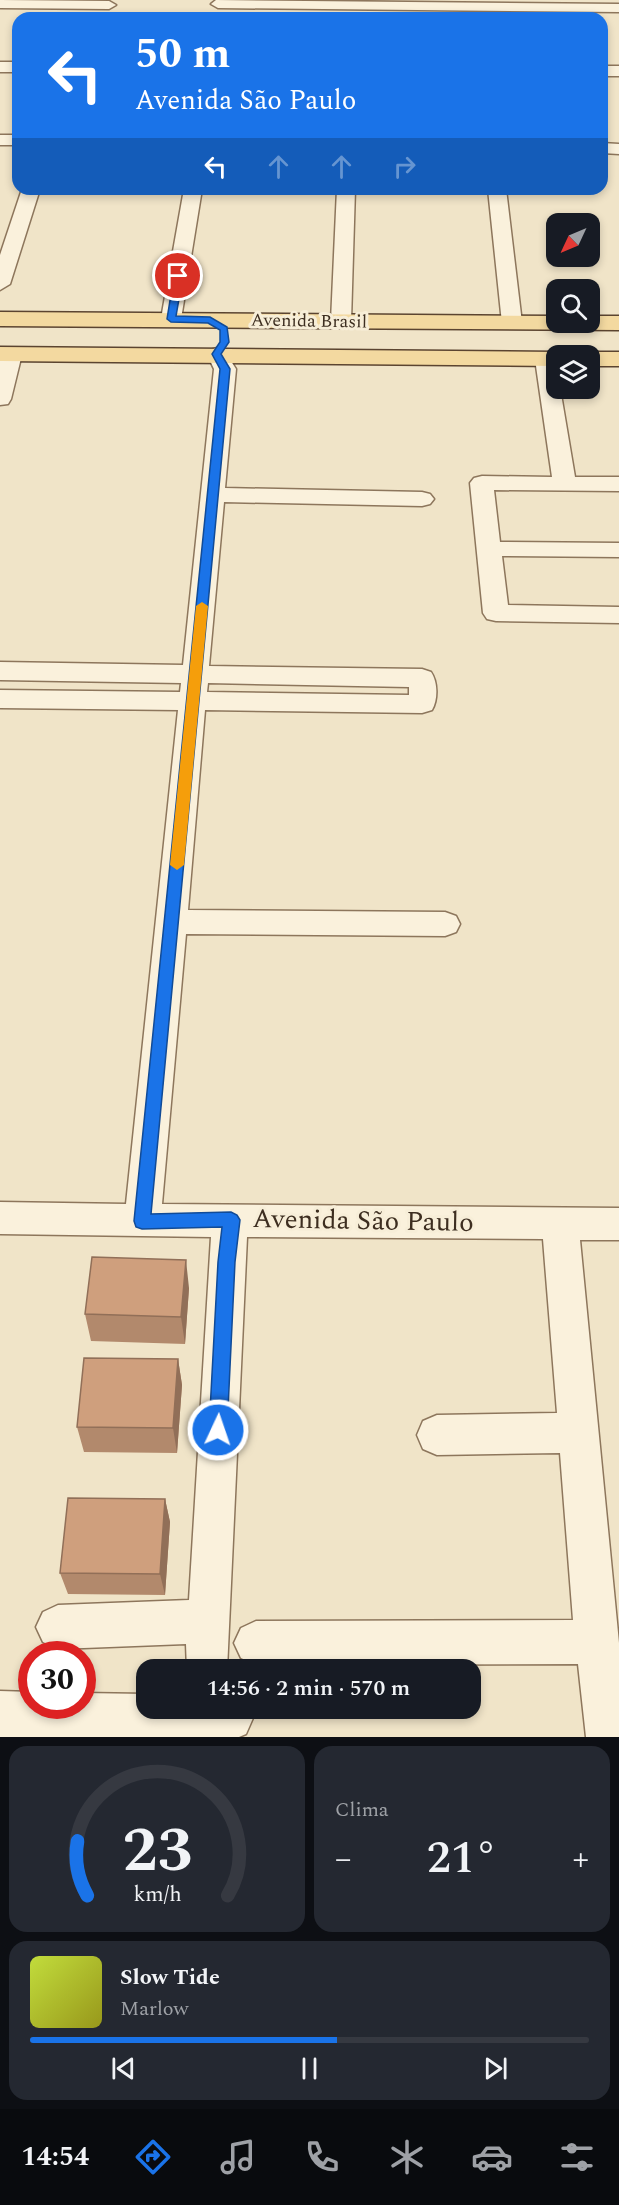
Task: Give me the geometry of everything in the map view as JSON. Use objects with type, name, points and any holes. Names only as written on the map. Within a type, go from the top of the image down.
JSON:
[{"type":"main road","name":"Avenida Brasil","points":[[0,319],[619,323]]},
{"type":"main road","points":[[62,354],[49,345],[45,334],[66,319]]},
{"type":"main road","points":[[210,320],[224,329],[226,333],[225,342],[217,354]]},
{"type":"main road","name":"Avenida Brasil","points":[[6,354],[217,354],[546,359]]},
{"type":"main road","points":[[600,359],[619,359]]},
{"type":"street","points":[[0,4],[109,5]]},
{"type":"street","points":[[217,7],[471,12],[619,8]]},
{"type":"street","points":[[0,284],[9,227],[28,195]]},
{"type":"street","points":[[171,319],[192,195]]},
{"type":"street","points":[[341,321],[346,195]]},
{"type":"street","points":[[498,195],[512,322]]},
{"type":"street","points":[[0,399],[6,354]]},
{"type":"street","points":[[142,1221],[225,369],[217,354]]},
{"type":"street","points":[[555,399],[565,484]]},
{"type":"street","points":[[619,484],[482,483],[496,613],[619,615]]},
{"type":"street","points":[[213,495],[422,499]]},
{"type":"street","points":[[489,549],[619,550]]},
{"type":"street","points":[[0,671],[194,688],[422,704],[422,678],[194,688],[0,699]]},
{"type":"street","points":[[171,922],[445,924]]},
{"type":"street","name":"Avenida São Paulo","points":[[0,1218],[619,1224]]},
{"type":"street","points":[[207,1659],[226,1262],[231,1220]]},
{"type":"street","points":[[560,1223],[597,1642],[609,1737]]},
{"type":"street","points":[[437,1435],[578,1433]]},
{"type":"street","points":[[58,1627],[209,1621]]},
{"type":"street","points":[[256,1643],[597,1642]]},
{"type":"street","points":[[0,1714],[136,1716]]},
{"type":"building","points":[[92,1257],[186,1260],[181,1317],[85,1314]]},
{"type":"building","points":[[84,1358],[178,1359],[173,1428],[77,1427]]},
{"type":"building","points":[[68,1498],[165,1499],[160,1574],[60,1573]]},
{"type":"slow traffic","points":[[177,865],[202,606]]},
{"type":"route","points":[[178,276],[171,319],[210,320],[224,329],[225,342],[217,354],[225,369],[142,1221],[231,1220],[226,1262],[218,1430]]}]
